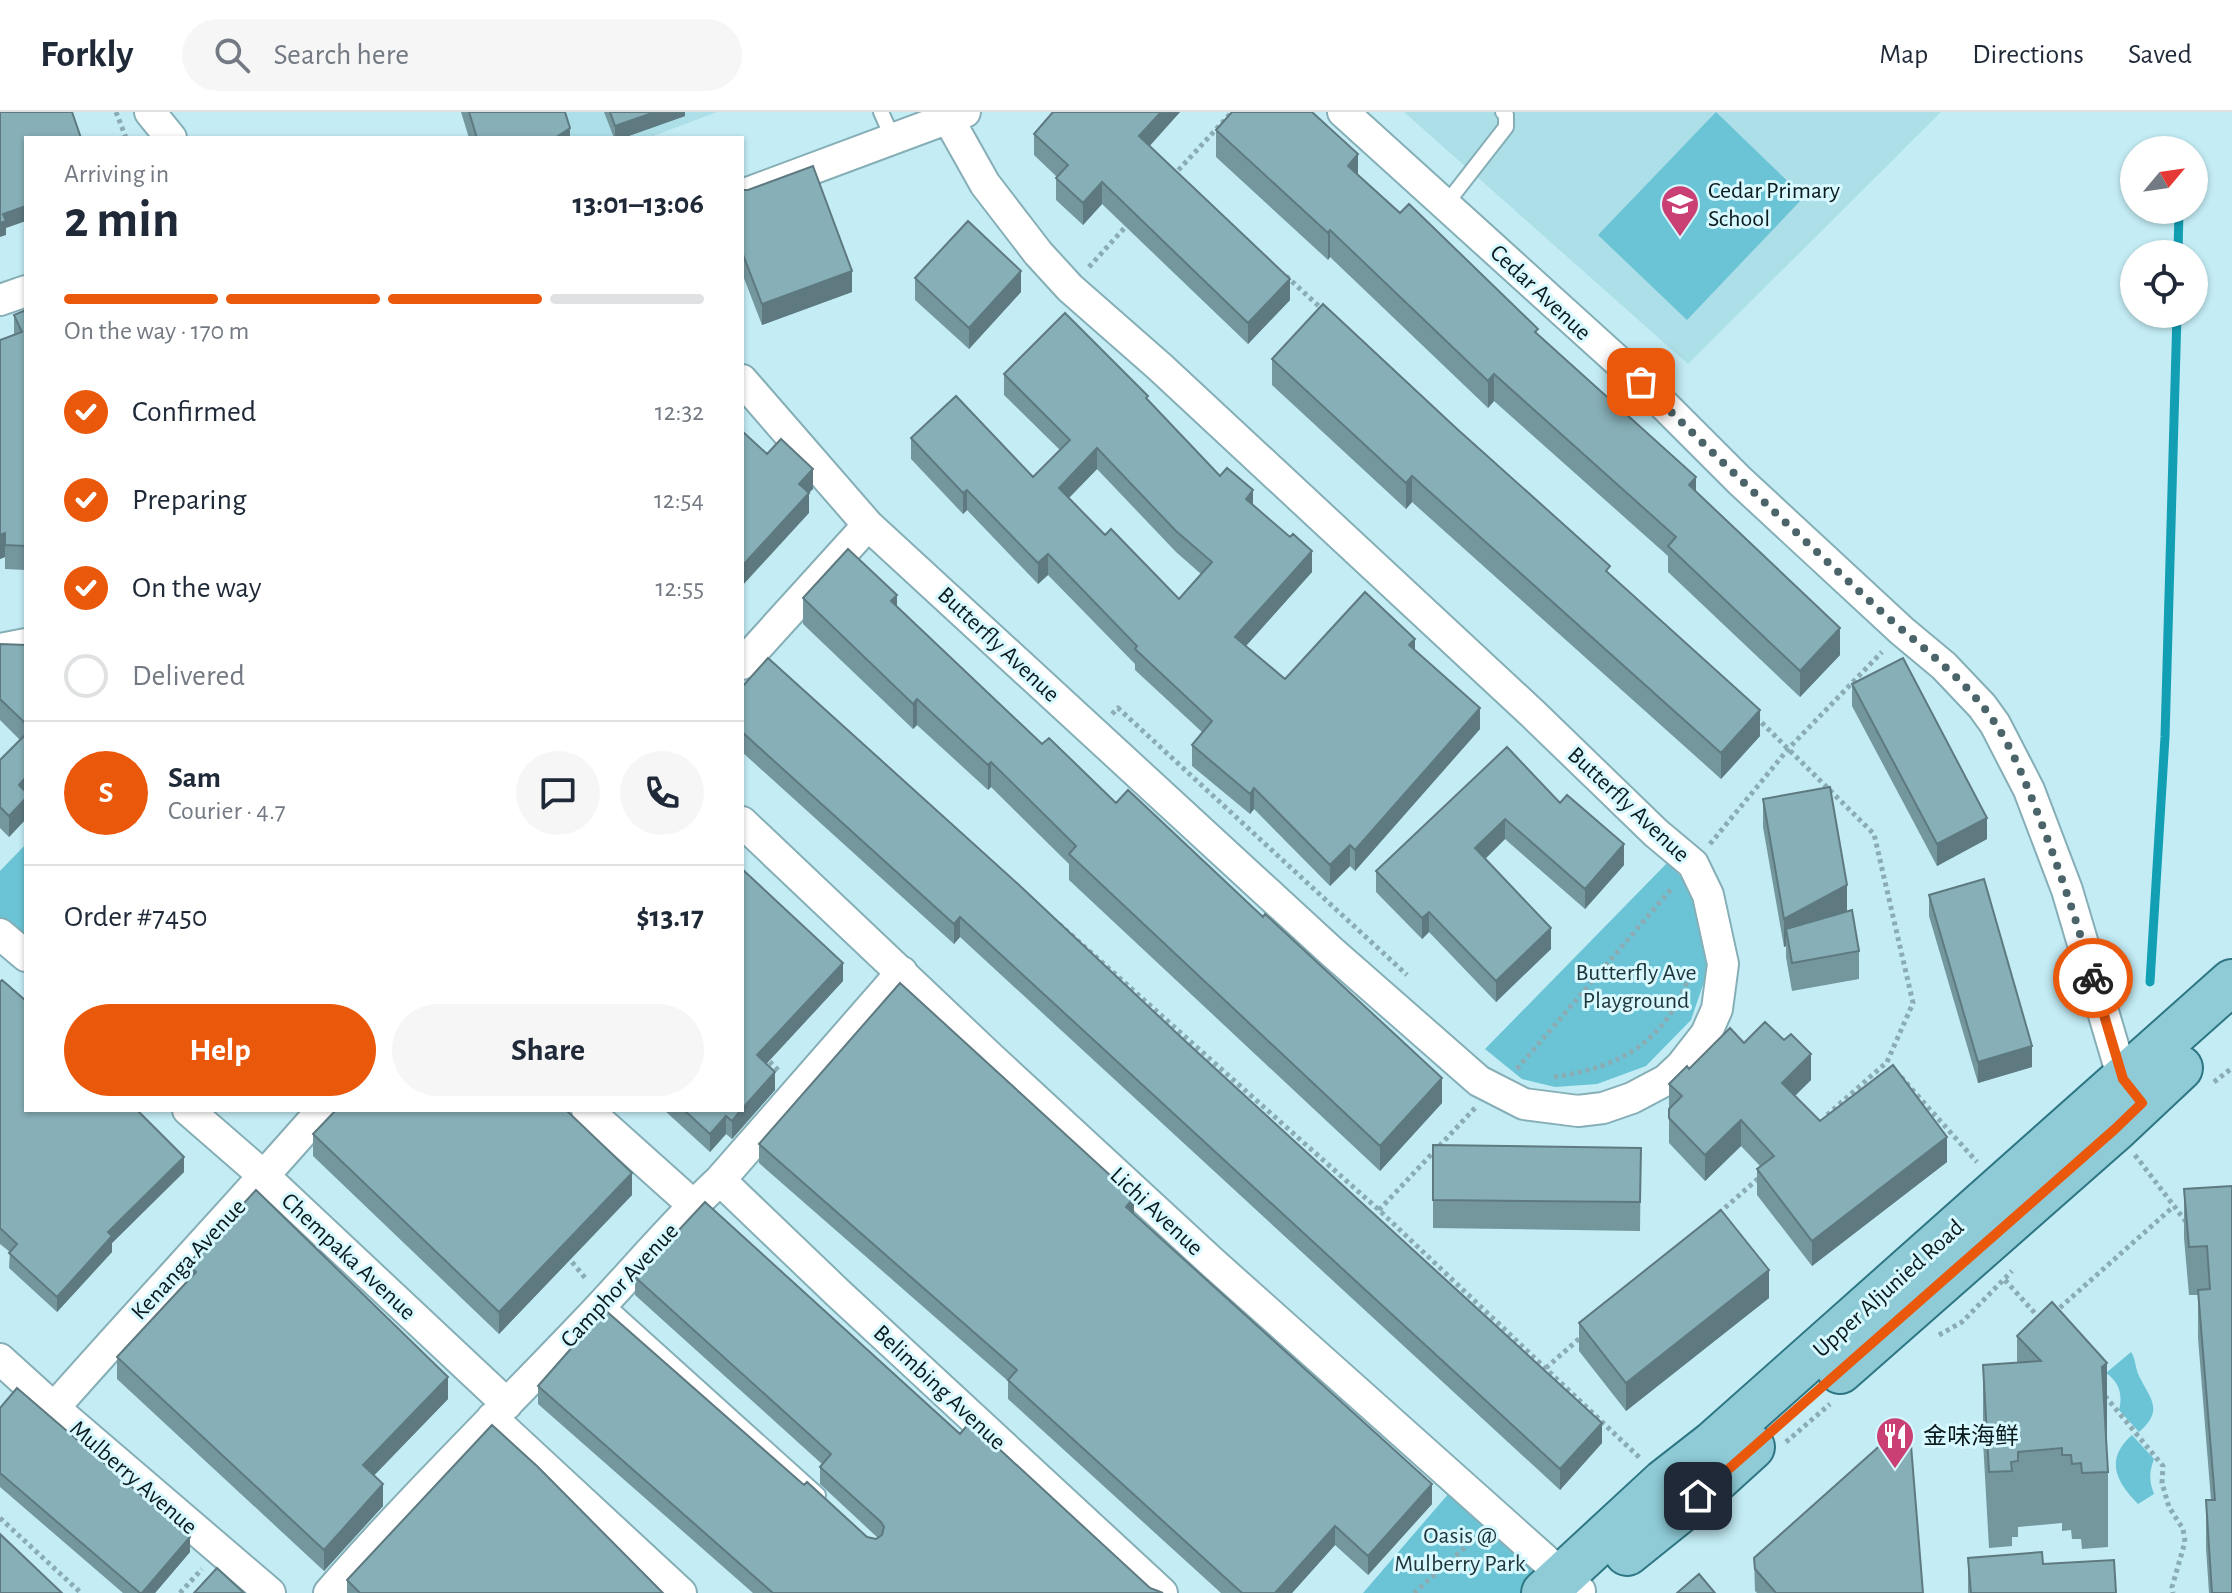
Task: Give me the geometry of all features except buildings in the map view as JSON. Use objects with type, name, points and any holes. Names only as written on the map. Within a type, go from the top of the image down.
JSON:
[{"type":"main road","name":"Upper Aljunied Road","points":[[1567,1588],[1698,1496],[2115,1129],[2132,1091],[2232,982]]},
{"type":"main road","name":"Upper Aljunied Road","points":[[1567,1588],[1664,1482],[2132,1091],[2232,1021]]},
{"type":"street","points":[[137,112],[144,136]]},
{"type":"street","points":[[150,112],[169,136]]},
{"type":"street","name":"Cedar Avenue","points":[[1343,112],[1641,382],[1740,481],[1944,666],[1982,706],[2011,753],[2067,890],[2132,1091]]},
{"type":"street","points":[[744,194],[887,125],[957,116]]},
{"type":"street","name":"Butterfly Avenue","points":[[744,382],[868,525],[1332,952],[1479,1081],[1524,1104],[1560,1110],[1592,1110],[1618,1104],[1648,1091],[1681,1066],[1706,1034],[1717,1009],[1723,964],[1708,895],[1693,864],[1656,833],[1532,713],[1160,367],[1070,288],[1038,253],[985,184],[957,116]]},
{"type":"street","points":[[0,300],[24,292]]},
{"type":"street","points":[[744,662],[868,525]]},
{"type":"street","points":[[0,649],[24,644]]},
{"type":"street","name":"Lichi Avenue","points":[[744,824],[1213,1263],[1500,1517],[1567,1588]]},
{"type":"street","points":[[0,934],[24,954]]},
{"type":"street","name":"Camphor Avenue","points":[[329,1593],[403,1509],[605,1303],[693,1205],[720,1180],[902,972]]},
{"type":"street","name":"Chempaka Avenue","points":[[190,1112],[265,1177],[681,1593]]},
{"type":"street","name":"Kenanga Avenue","points":[[54,1408],[320,1112]]},
{"type":"street","points":[[589,1112],[693,1205]]},
{"type":"street","name":"Belimbing Avenue","points":[[720,1180],[1162,1593]]},
{"type":"street","name":"Mulberry Avenue","points":[[0,1359],[270,1593]]},
{"type":"lane","points":[[1446,204],[1506,127],[1503,112]]},
{"type":"lane","points":[[605,1303],[827,1504]]},
{"type":"path","points":[[116,112],[125,136]]},
{"type":"path","points":[[1165,184],[1232,112]]},
{"type":"path","points":[[1176,172],[1187,183]]},
{"type":"path","points":[[1070,288],[1134,219]]},
{"type":"path","points":[[1280,270],[1326,314]]},
{"type":"path","points":[[1526,1076],[1513,1074],[1789,748],[1902,631]]},
{"type":"path","points":[[1094,731],[1118,708],[1409,977]]},
{"type":"path","points":[[1754,716],[1874,834],[1913,1003],[1887,1062],[1817,1125]]},
{"type":"path","points":[[1049,914],[1379,1210],[1664,1482]]},
{"type":"path","points":[[1541,1076],[1556,1077],[1610,1065],[1635,1050],[1661,1028],[1683,996],[1693,967]]},
{"type":"path","points":[[761,1053],[796,1091]]},
{"type":"path","points":[[1887,1062],[1986,1172]]},
{"type":"path","points":[[1379,1210],[1492,1089]]},
{"type":"path","points":[[2129,1148],[2173,1207],[2197,1233]]},
{"type":"path","points":[[1711,1220],[1770,1167]]},
{"type":"path","points":[[2005,1280],[2043,1323],[2173,1207]]},
{"type":"path","points":[[560,1250],[605,1303]]},
{"type":"path","points":[[1546,1368],[1581,1337]]},
{"type":"path","points":[[2103,1394],[2163,1466],[2162,1483],[2169,1507],[2183,1529],[2185,1542],[2173,1593]]},
{"type":"path","points":[[1414,1593],[1500,1517]]},
{"type":"path","points":[[0,1518],[81,1593]]},
{"type":"shaded area","points":[[562,112],[717,112],[653,136],[570,136]]},
{"type":"shaded area","name":"Cedar Primary School","points":[[1404,112],[1941,112],[1688,364]]},
{"type":"green space","points":[[1716,112],[1804,197],[1687,320],[1598,235]]},
{"type":"green space","points":[[24,846],[24,941],[0,920],[0,871]]},
{"type":"green space","name":"Butterfly Ave Playground","points":[[1669,861],[1694,895],[1707,954],[1705,979],[1691,1020],[1646,1066],[1597,1084],[1555,1087],[1522,1079],[1485,1049]]},
{"type":"green space","points":[[2131,1352],[2153,1405],[2151,1417],[2139,1432],[2119,1410],[2119,1389],[2106,1373]]},
{"type":"green space","points":[[2132,1435],[2154,1459],[2150,1476],[2154,1494],[2138,1504],[2124,1487],[2116,1470],[2118,1453]]},
{"type":"green space","name":"Oasis @ Mulberry Park","points":[[1456,1485],[1548,1570],[1523,1593],[1363,1593]]},
{"type":"waterway","points":[[2178,240],[2179,224]]},
{"type":"waterway","points":[[2150,982],[2165,737],[2177,328]]},
{"type":"way so far","points":[[1641,382],[1740,481],[1944,666],[1982,706],[1995,724],[2029,790],[2067,890],[2093,978]]},
{"type":"place","name":"Cedar Primary School","points":[[1680,238]]},
{"type":"place","name":"金味海鲜","points":[[1895,1470]]},
{"type":"route","points":[[1698,1496],[2142,1103],[2123,1079],[2093,978]]}]
